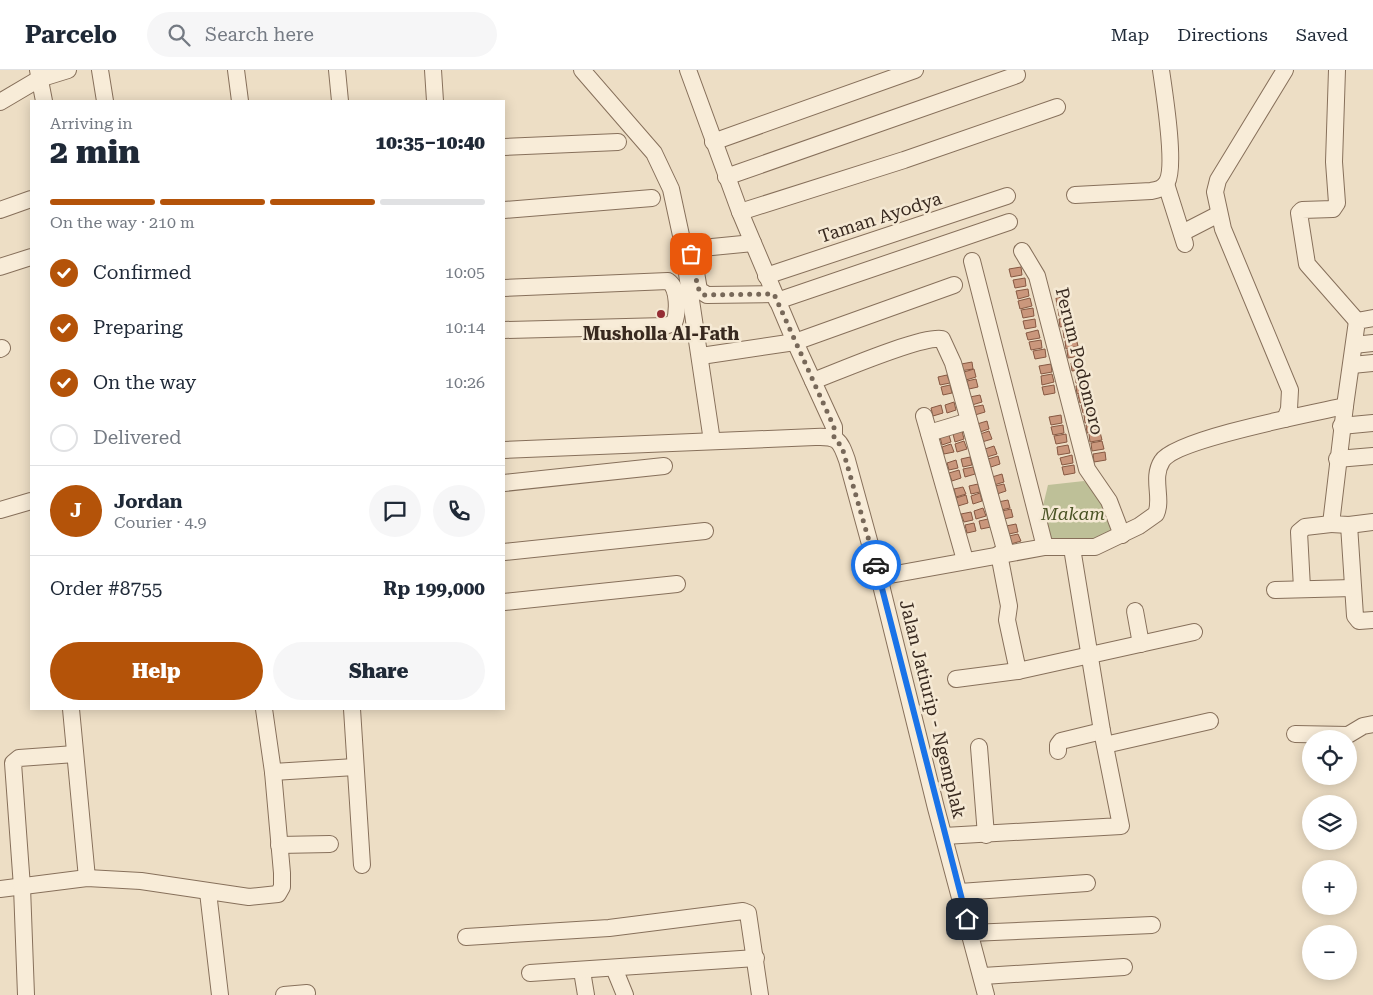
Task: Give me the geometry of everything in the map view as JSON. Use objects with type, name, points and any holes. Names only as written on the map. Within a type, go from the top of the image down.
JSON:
[{"type":"street","points":[[0,102],[39,75],[68,70]]},
{"type":"street","points":[[100,70],[105,100]]},
{"type":"street","points":[[236,70],[240,100]]},
{"type":"street","points":[[337,70],[340,100]]},
{"type":"street","points":[[433,70],[435,100]]},
{"type":"street","points":[[582,70],[654,153],[671,189],[700,356],[704,442]]},
{"type":"street","name":"Jalan Jatiurip - Ngemplak","points":[[688,70],[713,142],[752,243],[794,342],[834,427],[834,438],[842,447],[847,460],[880,578],[944,836],[983,976],[986,995]]},
{"type":"street","points":[[713,142],[915,70]]},
{"type":"street","points":[[1161,70],[1166,103],[1170,161],[1166,184],[1183,238],[1219,214]]},
{"type":"street","points":[[1290,418],[1290,390],[1222,229],[1215,192],[1218,180],[1285,70],[1294,70]]},
{"type":"street","points":[[1331,524],[1341,426],[1354,345],[1365,320],[1307,264],[1299,213],[1302,210],[1333,209],[1337,203],[1334,162],[1337,70]]},
{"type":"street","points":[[39,75],[44,100]]},
{"type":"street","points":[[726,177],[1017,75]]},
{"type":"street","points":[[740,212],[1057,107]]},
{"type":"street","points":[[505,147],[618,142]]},
{"type":"street","points":[[1075,195],[1150,191],[1160,189],[1166,184]]},
{"type":"street","name":"Taman Ayodya","points":[[766,276],[1007,196]]},
{"type":"street","points":[[505,210],[652,198]]},
{"type":"street","points":[[0,210],[30,200]]},
{"type":"street","points":[[752,243],[692,249],[699,290],[707,295],[775,297],[1010,222]]},
{"type":"street","name":"Perum Podomoro","points":[[1022,251],[1038,276],[1087,469],[1109,501],[1122,535]]},
{"type":"street","points":[[0,267],[30,257]]},
{"type":"street","points":[[972,261],[1044,547]]},
{"type":"street","points":[[505,288],[668,281],[673,287],[678,313],[674,323],[664,326],[505,330]]},
{"type":"street","points":[[700,356],[794,342],[954,285]]},
{"type":"street","points":[[813,381],[908,346],[935,338],[942,339],[950,353],[1003,554],[1009,606],[1007,620],[1018,670]]},
{"type":"street","points":[[1354,345],[1373,343]]},
{"type":"street","points":[[1352,365],[1373,363]]},
{"type":"street","points":[[880,578],[965,560],[1044,547],[1095,547],[1122,535],[1156,514],[1159,467],[1172,451],[1201,440],[1345,406]]},
{"type":"street","points":[[924,416],[965,560]]},
{"type":"street","points":[[929,433],[969,422]]},
{"type":"street","points":[[1341,426],[1373,423]]},
{"type":"street","points":[[505,450],[834,438]]},
{"type":"street","points":[[1338,459],[1373,456]]},
{"type":"street","points":[[505,483],[664,466]]},
{"type":"street","points":[[0,510],[30,501]]},
{"type":"street","points":[[1302,588],[1299,532],[1305,527],[1373,522]]},
{"type":"street","points":[[1349,525],[1357,619],[1373,620]]},
{"type":"street","points":[[505,552],[705,531]]},
{"type":"street","points":[[944,836],[1121,826],[1072,548]]},
{"type":"street","points":[[505,602],[677,584]]},
{"type":"street","points":[[1275,590],[1353,588]]},
{"type":"street","points":[[1135,610],[1141,644]]},
{"type":"street","points":[[956,678],[1018,670],[1090,656],[1194,632]]},
{"type":"street","points":[[71,710],[87,878]]},
{"type":"street","points":[[0,889],[87,878],[124,879],[260,898],[278,894],[282,887],[279,845],[273,772],[264,710]]},
{"type":"street","points":[[352,710],[362,865]]},
{"type":"street","points":[[1058,751],[1058,745],[1061,741],[1104,738],[1210,721]]},
{"type":"street","points":[[1295,734],[1348,735],[1363,726],[1373,724]]},
{"type":"street","points":[[979,748],[986,835]]},
{"type":"street","points":[[26,995],[22,887],[13,763],[19,758],[75,754]]},
{"type":"street","points":[[273,772],[355,767]]},
{"type":"street","points":[[279,845],[330,844]]},
{"type":"street","points":[[960,892],[1087,883]]},
{"type":"street","points":[[208,892],[220,995]]},
{"type":"street","points":[[466,937],[609,928],[743,912],[748,913],[760,995]]},
{"type":"street","points":[[970,932],[1152,925]]},
{"type":"street","points":[[530,973],[756,958]]},
{"type":"street","points":[[983,976],[1124,967]]},
{"type":"street","points":[[614,968],[624,995]]},
{"type":"street","points":[[582,971],[586,995]]},
{"type":"street","points":[[284,995],[307,993]]},
{"type":"green space","name":"Makam","points":[[1084,481],[1103,504],[1111,534],[1098,541],[1048,540],[1041,514],[1048,485]]},
{"type":"building","points":[[1021,267],[1022,275],[1011,277],[1009,269]]},
{"type":"building","points":[[1025,278],[1026,286],[1015,288],[1013,280]]},
{"type":"building","points":[[1028,289],[1029,296],[1018,299],[1016,291]]},
{"type":"building","points":[[1067,296],[1069,304],[1057,306],[1056,298]]},
{"type":"building","points":[[1030,298],[1032,306],[1020,309],[1018,301]]},
{"type":"building","points":[[1069,306],[1071,314],[1059,316],[1058,309]]},
{"type":"building","points":[[1033,308],[1034,316],[1023,318],[1021,310]]},
{"type":"building","points":[[1071,317],[1072,325],[1060,327],[1059,319]]},
{"type":"building","points":[[1035,319],[1036,327],[1025,329],[1023,321]]},
{"type":"building","points":[[1074,328],[1076,336],[1064,338],[1063,330]]},
{"type":"building","points":[[1038,330],[1040,338],[1028,340],[1026,333]]},
{"type":"building","points":[[1076,338],[1078,346],[1066,349],[1065,341]]},
{"type":"building","points":[[1041,340],[1042,348],[1031,350],[1029,342]]},
{"type":"building","points":[[1079,348],[1080,356],[1068,358],[1067,350]]},
{"type":"building","points":[[1045,349],[1046,357],[1035,359],[1033,351]]},
{"type":"building","points":[[1082,361],[1084,369],[1072,371],[1071,363]]},
{"type":"building","points":[[972,362],[973,369],[960,371],[956,365]]},
{"type":"building","points":[[1051,364],[1052,372],[1041,374],[1039,366]]},
{"type":"building","points":[[974,369],[976,377],[966,380],[964,372]]},
{"type":"building","points":[[1086,373],[1088,380],[1076,383],[1075,375]]},
{"type":"building","points":[[1052,374],[1054,382],[1042,385],[1041,376]]},
{"type":"building","points":[[947,375],[950,383],[940,385],[938,377]]},
{"type":"building","points":[[976,379],[978,387],[969,389],[967,381]]},
{"type":"building","points":[[1088,383],[1089,391],[1077,394],[1076,386]]},
{"type":"building","points":[[950,385],[952,393],[943,395],[941,387]]},
{"type":"building","points":[[1054,385],[1055,393],[1044,395],[1042,387]]},
{"type":"building","points":[[1090,393],[1091,400],[1080,403],[1078,395]]},
{"type":"building","points":[[980,395],[982,402],[972,405],[970,397]]},
{"type":"building","points":[[954,402],[956,410],[947,413],[945,405]]},
{"type":"building","points":[[1092,403],[1094,411],[1083,413],[1081,405]]},
{"type":"building","points":[[941,405],[943,413],[933,416],[931,408]]},
{"type":"building","points":[[983,405],[985,412],[975,415],[973,407]]},
{"type":"building","points":[[1095,412],[1097,420],[1085,423],[1084,415]]},
{"type":"building","points":[[1061,415],[1062,423],[1051,425],[1049,417]]},
{"type":"building","points":[[987,421],[989,429],[980,432],[977,424]]},
{"type":"building","points":[[1097,423],[1099,431],[1087,433],[1086,425]]},
{"type":"building","points":[[1063,425],[1064,433],[1053,435],[1051,427]]},
{"type":"building","points":[[962,431],[964,439],[955,442],[953,434]]},
{"type":"building","points":[[989,431],[992,439],[982,442],[980,434]]},
{"type":"building","points":[[1100,432],[1102,440],[1090,442],[1089,434]]},
{"type":"building","points":[[1066,434],[1067,442],[1056,444],[1054,436]]},
{"type":"building","points":[[949,435],[951,442],[942,445],[940,437]]},
{"type":"building","points":[[964,441],[967,449],[957,452],[955,444]]},
{"type":"building","points":[[1102,441],[1104,449],[1092,451],[1091,443]]},
{"type":"building","points":[[951,444],[954,452],[944,454],[942,447]]},
{"type":"building","points":[[1068,445],[1070,453],[1058,455],[1057,447]]},
{"type":"building","points":[[994,446],[997,454],[987,457],[985,449]]},
{"type":"building","points":[[1105,452],[1106,460],[1094,462],[1093,454]]},
{"type":"building","points":[[1072,455],[1073,463],[1062,465],[1060,458]]},
{"type":"building","points":[[998,456],[1000,464],[991,467],[988,459]]},
{"type":"building","points":[[970,457],[972,465],[963,467],[961,459]]},
{"type":"building","points":[[956,460],[958,468],[949,470],[947,463]]},
{"type":"building","points":[[1074,465],[1075,473],[1064,475],[1062,467]]},
{"type":"building","points":[[973,467],[975,474],[965,477],[963,469]]},
{"type":"building","points":[[959,470],[961,478],[952,481],[949,473]]},
{"type":"building","points":[[1002,474],[1004,482],[994,485],[992,477]]},
{"type":"building","points":[[978,484],[980,492],[971,494],[969,486]]},
{"type":"building","points":[[1004,484],[1006,491],[997,494],[995,486]]},
{"type":"building","points":[[963,487],[966,494],[956,497],[954,489]]},
{"type":"building","points":[[980,493],[982,501],[973,504],[971,496]]},
{"type":"building","points":[[966,495],[968,503],[958,506],[956,498]]},
{"type":"building","points":[[1008,500],[1010,508],[1001,510],[998,502]]},
{"type":"building","points":[[983,508],[986,516],[976,519],[974,511]]},
{"type":"building","points":[[1011,509],[1013,517],[1004,519],[1002,511]]},
{"type":"building","points":[[971,512],[973,520],[964,522],[961,514]]},
{"type":"building","points":[[988,519],[991,527],[981,529],[979,521]]},
{"type":"building","points":[[974,523],[976,531],[967,533],[965,525]]},
{"type":"building","points":[[1016,524],[1018,532],[1009,534],[1006,526]]},
{"type":"building","points":[[1018,534],[1021,541],[1011,544],[1009,536]]},
{"type":"way so far","points":[[691,254],[698,288],[703,295],[774,294],[794,342],[825,405],[834,427],[834,438],[840,443],[847,460],[876,565]]},
{"type":"place","name":"Musholla Al-Fath","points":[[661,314]]},
{"type":"route","points":[[876,565],[936,808],[967,919]]}]
